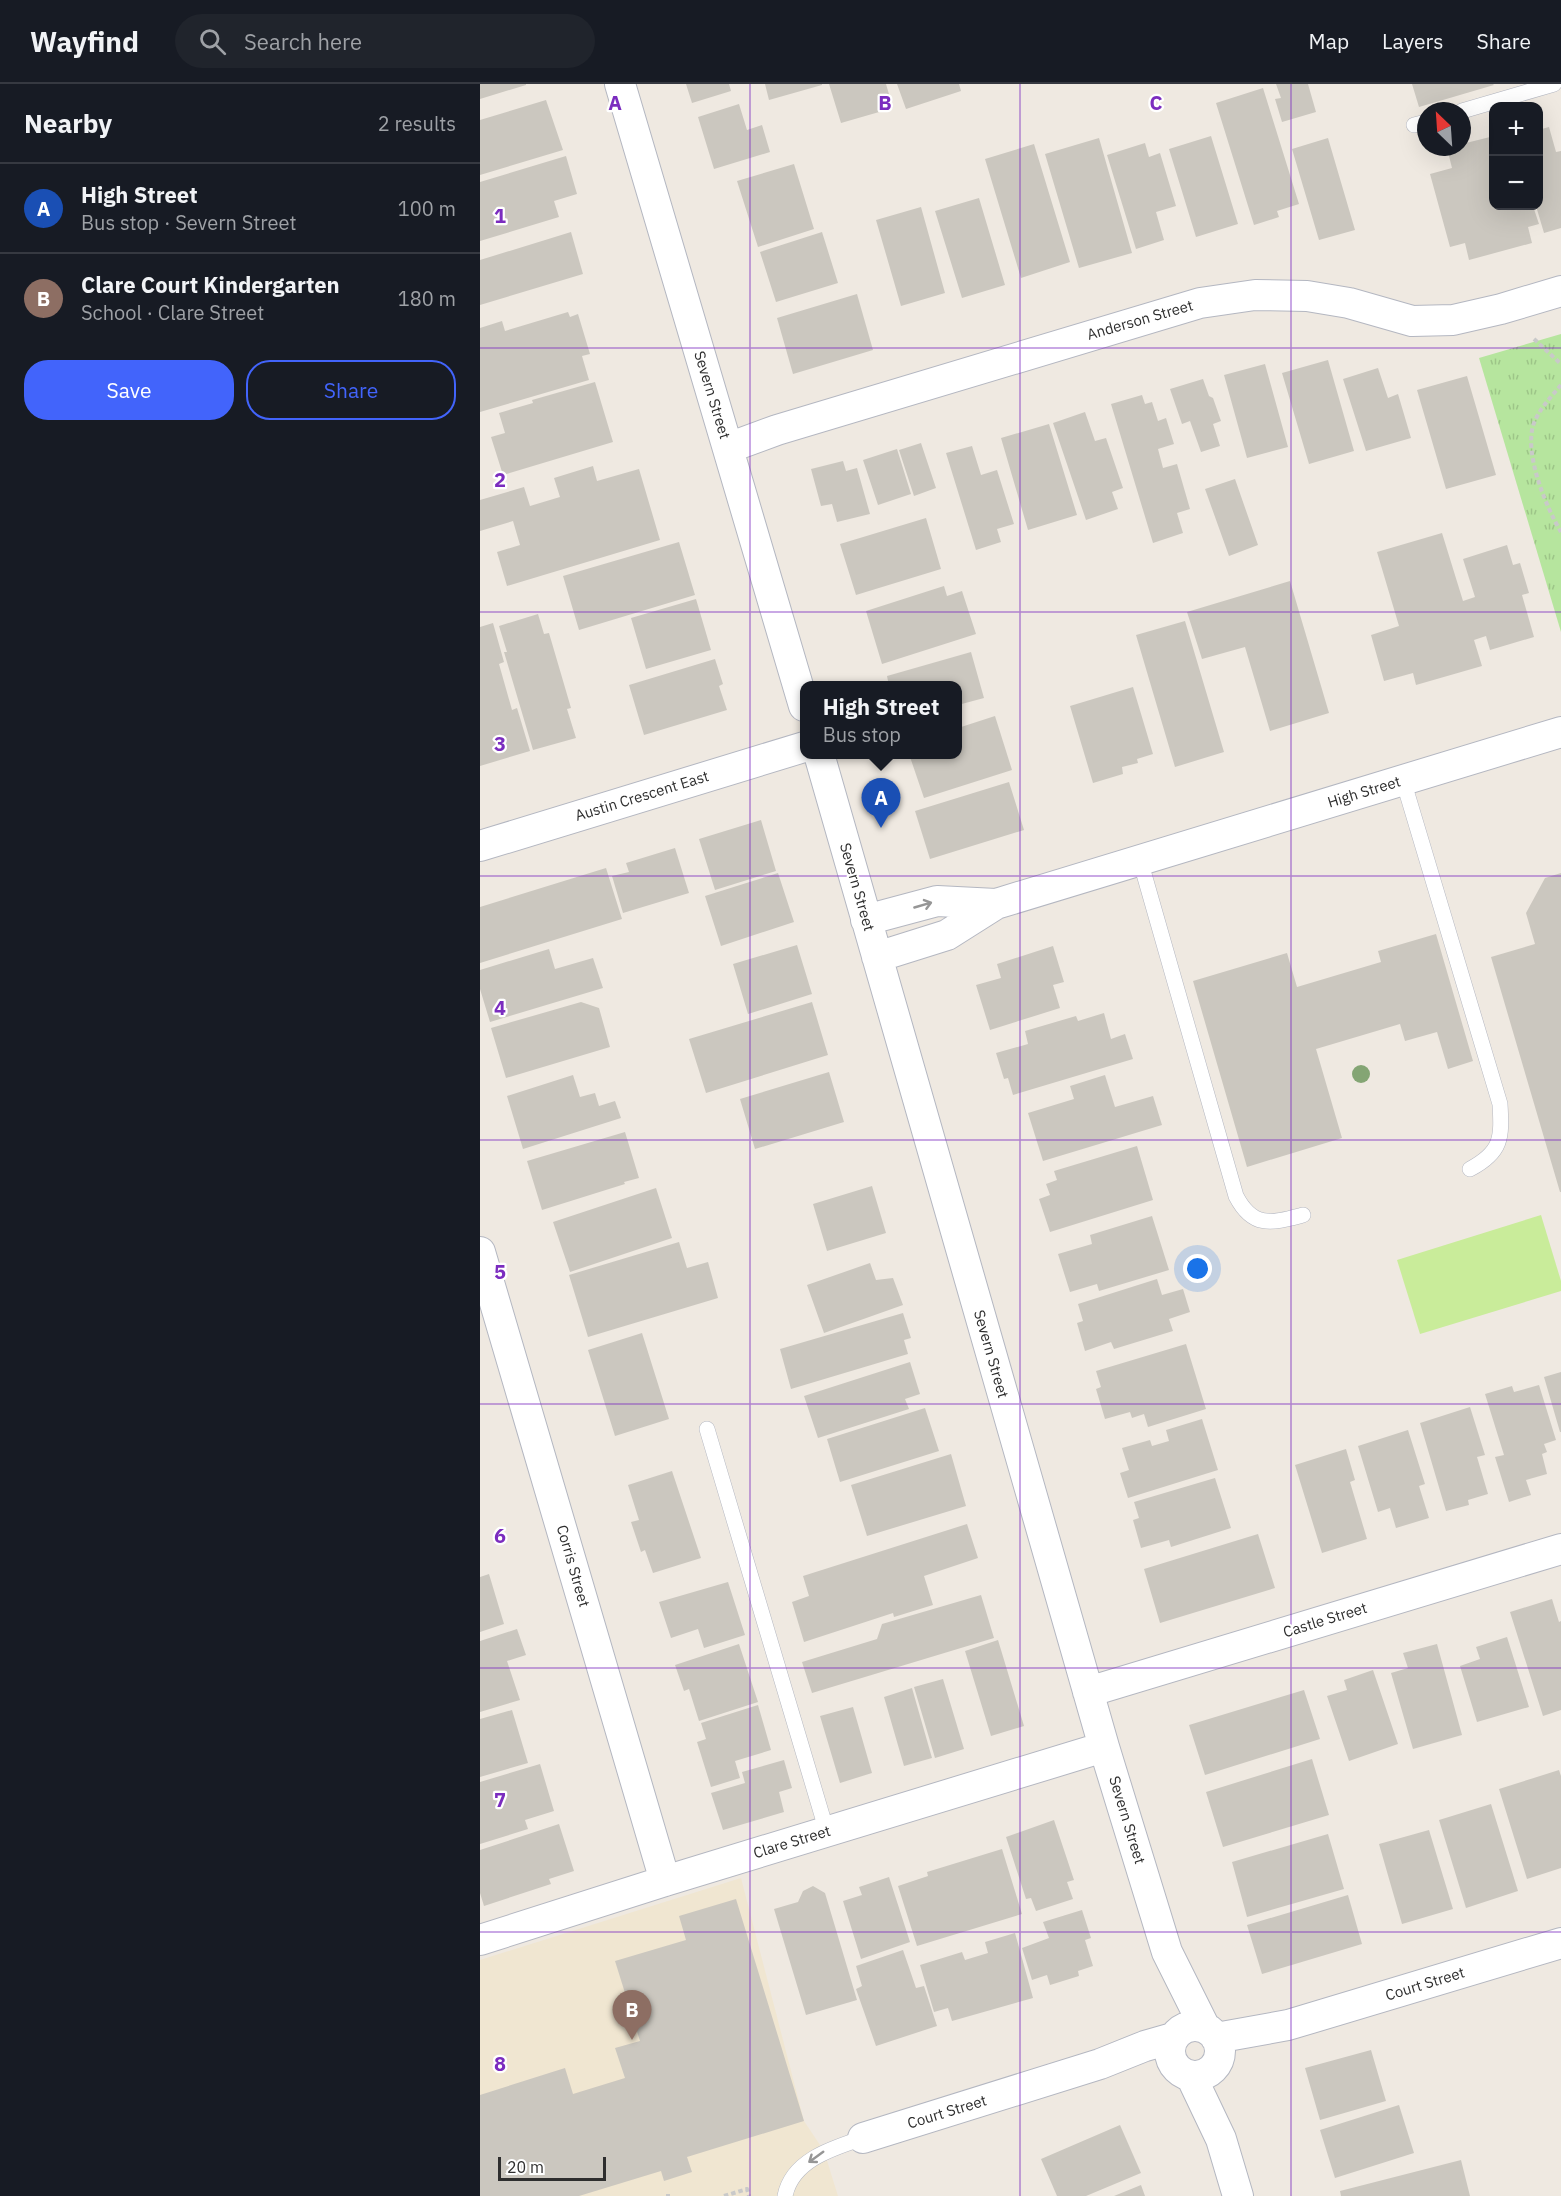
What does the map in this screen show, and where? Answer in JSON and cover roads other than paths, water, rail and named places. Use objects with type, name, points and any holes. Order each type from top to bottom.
[{"type":"street","name":"Severn Street","points":[[620,84],[800,692]]},
{"type":"street","name":"Anderson Street","points":[[728,448],[777,430],[1200,303],[1255,296],[1307,296],[1349,303],[1412,321],[1453,320],[1501,309],[1561,291]]},
{"type":"street","name":"High Street","points":[[877,957],[947,934],[996,904],[1561,732]]},
{"type":"street","name":"Austin Crescent East","points":[[480,846],[800,748]]},
{"type":"street","name":"Severn Street","points":[[820,759],[1088,1692],[1238,2196]]},
{"type":"street","name":"High Street","points":[[866,920],[937,900],[996,904]]},
{"type":"street","name":"Corris Street","points":[[480,1252],[665,1881]]},
{"type":"street","name":"Castle Street","points":[[1088,1692],[1561,1549]]},
{"type":"street","name":"Clare Street","points":[[480,1940],[1104,1747]]},
{"type":"street","name":"Court Street","points":[[863,2138],[1100,2064],[1139,2063],[1196,2050],[1288,2025],[1561,1943]]},
{"type":"lane","points":[[1471,108],[1554,84]]},
{"type":"lane","points":[[1403,780],[1500,1104],[1502,1131],[1497,1146],[1486,1160],[1470,1169]]},
{"type":"lane","points":[[1140,860],[1236,1197],[1244,1212],[1255,1219],[1276,1222],[1303,1215]]},
{"type":"lane","points":[[707,1429],[827,1832]]},
{"type":"lane","points":[[785,2196],[791,2181],[815,2157],[824,2151],[863,2138]]},
{"type":"place","name":"High Street","points":[[881,828]]},
{"type":"place","name":"Clare Court Kindergarten","points":[[632,2040]]}]
